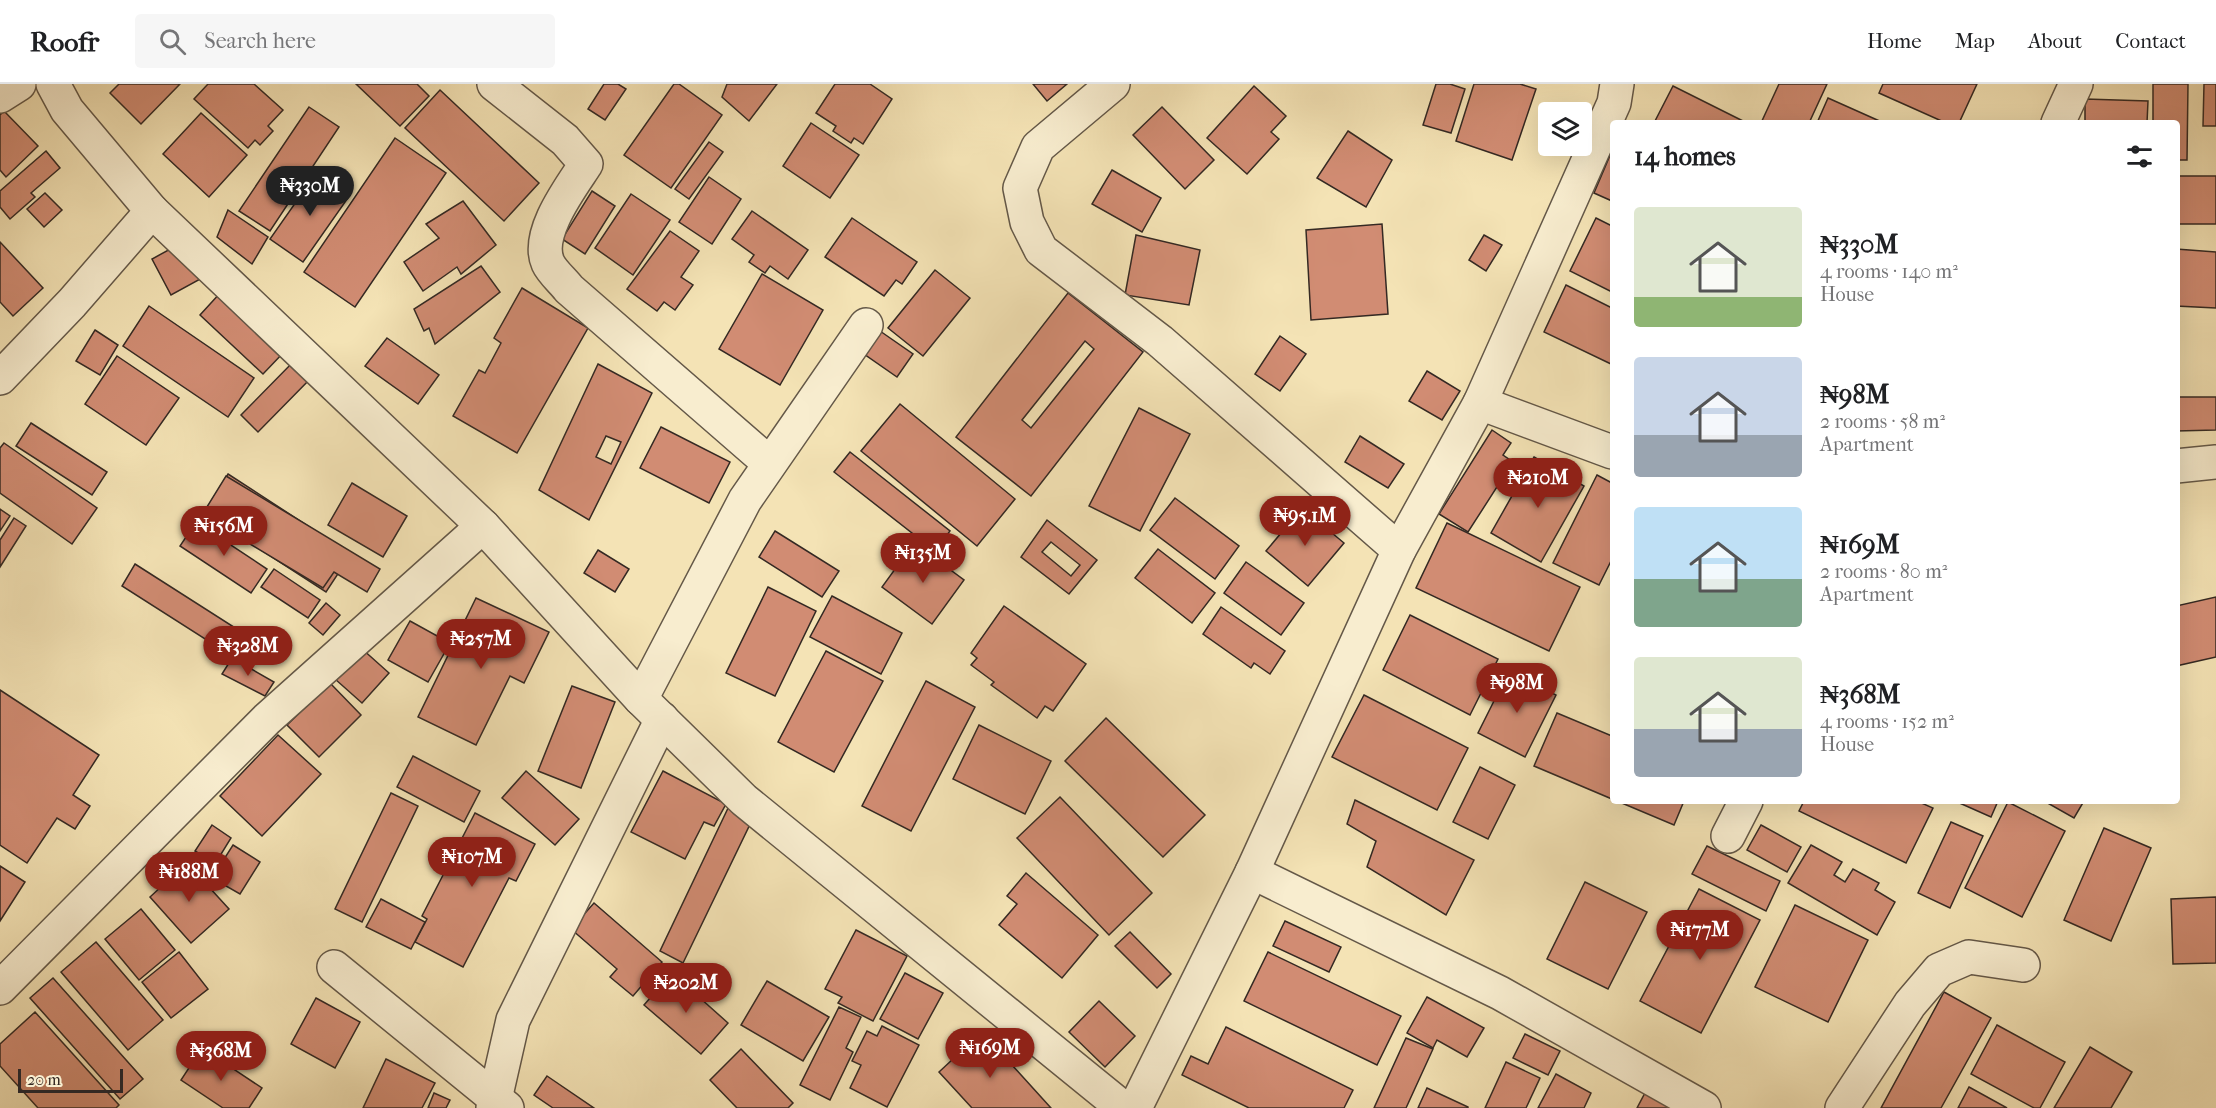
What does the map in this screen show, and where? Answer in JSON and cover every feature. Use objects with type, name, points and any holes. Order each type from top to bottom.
[{"type":"street","points":[[0,96],[19,84]]},
{"type":"street","points":[[53,84],[67,110],[152,211],[483,526],[652,709],[744,800],[1123,1108]]},
{"type":"street","points":[[494,84],[565,140],[586,164],[560,204],[546,237],[548,262],[569,289],[769,463]]},
{"type":"street","points":[[1113,84],[1038,147],[1020,188],[1028,222],[1041,250],[1160,341],[1398,550]]},
{"type":"street","points":[[1135,1108],[1252,872],[1398,550],[1480,403],[1614,103],[1617,84]]},
{"type":"street","points":[[2059,120],[2076,84]]},
{"type":"street","points":[[0,378],[72,303],[152,211]]},
{"type":"street","points":[[499,1105],[513,1020],[745,500],[866,325]]},
{"type":"street","points":[[1480,403],[1610,451]]},
{"type":"street","points":[[2180,466],[2216,462]]},
{"type":"street","points":[[0,988],[267,719],[483,526]]},
{"type":"street","points":[[1728,836],[1744,804]]},
{"type":"street","points":[[1252,872],[1500,993],[1704,1108]]},
{"type":"street","points":[[1842,1108],[1910,1004],[1939,970],[1969,957],[2023,964]]},
{"type":"street","points":[[334,967],[499,1105]]},
{"type":"building","points":[[119,84],[180,84],[141,124],[110,93]]},
{"type":"building","points":[[208,84],[254,84],[283,110],[268,126],[273,131],[260,145],[255,140],[248,148],[194,99]]},
{"type":"building","points":[[356,84],[417,84],[429,96],[400,126]]},
{"type":"building","points":[[604,84],[618,84],[626,89],[605,120],[588,109]]},
{"type":"building","points":[[674,84],[679,84],[722,115],[671,188],[624,155]]},
{"type":"building","points":[[727,84],[777,84],[749,121],[722,97]]},
{"type":"building","points":[[835,84],[870,84],[892,99],[863,144],[854,138],[851,143],[833,131],[836,126],[816,113]]},
{"type":"building","points":[[1033,84],[1067,84],[1047,101]]},
{"type":"building","points":[[1436,84],[1450,84],[1465,89],[1451,133],[1423,125]]},
{"type":"building","points":[[1474,84],[1520,84],[1536,89],[1512,160],[1456,141]]},
{"type":"building","points":[[1779,84],[1827,84],[1810,120],[1762,120]]},
{"type":"building","points":[[1883,84],[1977,84],[1960,120],[1939,120],[1879,93]]},
{"type":"building","points":[[2153,84],[2188,84],[2187,160],[2180,160],[2180,120],[2153,120]]},
{"type":"building","points":[[2204,84],[2216,84],[2216,126],[2203,126]]},
{"type":"building","points":[[1254,86],[1286,116],[1271,132],[1279,139],[1247,174],[1207,138]]},
{"type":"building","points":[[1673,86],[1741,120],[1656,120]]},
{"type":"building","points":[[440,90],[539,183],[504,221],[405,128]]},
{"type":"building","points":[[1828,98],[1877,120],[1818,120]]},
{"type":"building","points":[[2085,99],[2148,101],[2147,120],[2085,120]]},
{"type":"building","points":[[309,107],[339,127],[270,231],[239,211]]},
{"type":"building","points":[[1162,107],[1214,160],[1185,189],[1133,135]]},
{"type":"building","points":[[4,111],[38,146],[6,177],[0,170],[0,115]]},
{"type":"building","points":[[201,113],[247,155],[209,197],[163,154]]},
{"type":"building","points":[[811,123],[859,155],[830,198],[783,166]]},
{"type":"building","points":[[1348,131],[1392,160],[1366,207],[1317,178]]},
{"type":"building","points":[[395,138],[446,173],[355,307],[304,272]]},
{"type":"building","points":[[709,142],[723,152],[689,199],[675,189]]},
{"type":"building","points":[[46,151],[60,168],[31,193],[35,197],[10,219],[0,207],[0,191]]},
{"type":"building","points":[[1610,155],[1610,200],[1594,193]]},
{"type":"building","points":[[1112,170],[1161,198],[1142,232],[1092,204]]},
{"type":"building","points":[[317,172],[350,195],[303,262],[270,239]]},
{"type":"building","points":[[2180,176],[2216,176],[2216,224],[2180,224]]},
{"type":"building","points":[[709,177],[741,199],[712,244],[679,222]]},
{"type":"building","points":[[592,191],[615,206],[585,254],[562,239]]},
{"type":"building","points":[[45,193],[62,210],[44,227],[27,209]]},
{"type":"building","points":[[631,194],[670,220],[633,275],[595,248]]},
{"type":"building","points":[[463,201],[496,245],[461,274],[457,267],[423,291],[404,262],[439,238],[426,224]]},
{"type":"building","points":[[228,210],[268,237],[252,264],[217,237]]},
{"type":"building","points":[[752,211],[808,250],[788,279],[770,266],[765,273],[749,262],[754,255],[732,239]]},
{"type":"building","points":[[852,218],[917,262],[902,284],[896,280],[884,296],[825,257]]},
{"type":"building","points":[[1596,218],[1610,225],[1610,291],[1570,271]]},
{"type":"building","points":[[1382,224],[1388,314],[1311,320],[1306,230]]},
{"type":"building","points":[[670,231],[699,251],[681,277],[693,285],[675,310],[664,302],[657,311],[627,289]]},
{"type":"building","points":[[1136,235],[1200,250],[1189,305],[1125,295]]},
{"type":"building","points":[[1484,235],[1502,245],[1486,271],[1469,260]]},
{"type":"building","points":[[185,241],[204,277],[171,295],[152,259]]},
{"type":"building","points":[[0,242],[43,288],[13,316],[0,302]]},
{"type":"building","points":[[2180,249],[2216,252],[2216,308],[2180,306]]},
{"type":"building","points":[[481,266],[500,292],[435,344],[429,328],[424,331],[414,309]]},
{"type":"building","points":[[935,270],[970,298],[923,356],[888,328]]},
{"type":"building","points":[[762,274],[823,310],[780,385],[719,349]]},
{"type":"building","points":[[1566,285],[1610,307],[1610,364],[1544,332]]},
{"type":"building","points":[[522,288],[588,328],[517,453],[453,416],[479,370],[485,373],[501,343],[494,338]]},
{"type":"building","points":[[221,292],[284,352],[263,374],[200,315]]},
{"type":"building","points":[[1068,293],[1143,352],[1031,496],[956,437]],"holes":[[[1085,341],[1094,349],[1031,428],[1022,420]]]},
{"type":"building","points":[[149,306],[254,378],[228,417],[123,346]]},
{"type":"building","points":[[95,330],[118,345],[100,375],[76,361]]},
{"type":"building","points":[[880,331],[913,354],[897,377],[864,354]]},
{"type":"building","points":[[1280,336],[1306,354],[1280,391],[1255,374]]},
{"type":"building","points":[[387,338],[439,375],[418,404],[365,366]]},
{"type":"building","points":[[117,356],[179,398],[146,445],[85,404]]},
{"type":"building","points":[[295,360],[312,377],[258,432],[241,415]]},
{"type":"building","points":[[598,364],[652,393],[589,520],[539,490]],"holes":[[[606,436],[621,442],[611,464],[596,457]]]},
{"type":"building","points":[[1427,371],[1460,391],[1442,420],[1409,401]]},
{"type":"building","points":[[2180,397],[2216,397],[2216,430],[2180,431]]},
{"type":"building","points":[[900,404],[1015,499],[977,546],[861,451]]},
{"type":"building","points":[[1139,408],[1190,434],[1140,531],[1089,506]]},
{"type":"building","points":[[31,423],[107,472],[92,495],[16,446]]},
{"type":"building","points":[[661,427],[730,462],[709,503],[640,468]]},
{"type":"building","points":[[1492,430],[1511,443],[1503,455],[1513,462],[1468,532],[1439,514]]},
{"type":"building","points":[[1360,436],[1404,464],[1388,488],[1345,462]]},
{"type":"building","points":[[4,443],[97,508],[72,544],[0,493],[0,448]]},
{"type":"building","points":[[850,452],[950,531],[935,551],[834,472]]},
{"type":"building","points":[[1534,457],[1584,486],[1541,562],[1491,533]]},
{"type":"building","points":[[228,474],[351,554],[326,592],[204,513]]},
{"type":"building","points":[[1597,475],[1610,482],[1610,563],[1599,585],[1553,563]]},
{"type":"building","points":[[226,476],[380,569],[367,592],[334,572],[323,588],[202,515]]},
{"type":"building","points":[[352,483],[407,516],[383,557],[328,525]]},
{"type":"building","points":[[1175,498],[1239,546],[1215,579],[1150,530]]},
{"type":"building","points":[[1302,508],[1344,543],[1308,586],[1266,551]]},
{"type":"building","points":[[0,509],[10,516],[0,531]]},
{"type":"building","points":[[14,518],[26,526],[0,567],[0,540]]},
{"type":"building","points":[[1047,520],[1097,560],[1069,594],[1021,557]],"holes":[[[1051,542],[1080,565],[1071,576],[1042,552]]]},
{"type":"building","points":[[196,522],[267,569],[251,593],[180,546]]},
{"type":"building","points":[[1447,523],[1580,587],[1549,651],[1416,588]]},
{"type":"building","points":[[775,531],[839,571],[822,597],[759,557]]},
{"type":"building","points":[[914,543],[964,580],[932,624],[882,587]]},
{"type":"building","points":[[1158,549],[1215,593],[1192,623],[1135,578]]},
{"type":"building","points":[[598,550],[629,569],[615,592],[584,573]]},
{"type":"building","points":[[1246,562],[1304,603],[1281,635],[1224,593]]},
{"type":"building","points":[[135,564],[251,638],[238,660],[122,586]]},
{"type":"building","points":[[274,569],[320,600],[308,618],[261,587]]},
{"type":"building","points":[[768,587],[816,611],[775,696],[726,673]]},
{"type":"building","points":[[832,596],[902,633],[881,674],[810,637]]},
{"type":"building","points":[[2216,597],[2216,657],[2180,665],[2180,605]]},
{"type":"building","points":[[476,598],[549,632],[524,683],[510,676],[476,745],[418,717]]},
{"type":"building","points":[[326,603],[340,615],[323,635],[309,623]]},
{"type":"building","points":[[1004,606],[1086,664],[1053,711],[1045,706],[1037,718],[991,685],[994,682],[971,665],[977,658],[971,653]]},
{"type":"building","points":[[1221,607],[1285,651],[1270,674],[1254,663],[1251,668],[1203,634]]},
{"type":"building","points":[[1410,615],[1498,659],[1470,715],[1383,670]]},
{"type":"building","points":[[410,621],[450,643],[428,682],[388,660]]},
{"type":"building","points":[[361,648],[389,673],[362,703],[335,679]]},
{"type":"building","points":[[826,651],[883,681],[834,772],[778,742]]},
{"type":"building","points":[[232,658],[274,682],[265,696],[222,674]]},
{"type":"building","points":[[1509,671],[1556,695],[1525,757],[1478,733]]},
{"type":"building","points":[[926,681],[975,707],[911,831],[862,806]]},
{"type":"building","points":[[330,683],[361,715],[319,757],[287,725]]},
{"type":"building","points":[[572,686],[615,702],[581,788],[538,771]]},
{"type":"building","points":[[0,690],[99,755],[73,795],[90,806],[75,829],[57,818],[27,863],[0,845]]},
{"type":"building","points":[[1364,695],[1468,748],[1437,810],[1332,757]]},
{"type":"building","points":[[1557,713],[1610,735],[1610,798],[1534,766]]},
{"type":"building","points":[[1106,718],[1205,815],[1163,857],[1065,761]]},
{"type":"building","points":[[979,725],[1051,761],[1025,814],[953,779]]},
{"type":"building","points":[[278,735],[321,774],[262,836],[220,796]]},
{"type":"building","points":[[413,756],[480,791],[464,822],[397,787]]},
{"type":"building","points":[[1480,767],[1515,785],[1488,839],[1453,822]]},
{"type":"building","points":[[526,771],[579,819],[555,845],[502,798]]},
{"type":"building","points":[[663,771],[726,804],[714,826],[704,822],[685,859],[631,832]]},
{"type":"building","points":[[391,793],[418,806],[362,922],[335,909]]},
{"type":"building","points":[[1060,797],[1152,893],[1109,935],[1017,838]]},
{"type":"building","points":[[1355,800],[1474,860],[1446,915],[1367,867],[1376,841],[1347,824]]},
{"type":"building","points":[[730,804],[754,816],[683,963],[660,951]]},
{"type":"building","points":[[1624,804],[1683,804],[1674,825]]},
{"type":"building","points":[[1802,804],[1924,804],[1933,808],[1906,863],[1799,811]]},
{"type":"building","points":[[1962,804],[1997,804],[1991,817]]},
{"type":"building","points":[[2007,804],[2012,804],[2065,831],[2022,917],[1965,888]]},
{"type":"building","points":[[2049,804],[2082,804],[2074,818]]},
{"type":"building","points":[[475,813],[535,844],[516,881],[509,878],[463,967],[415,942],[427,919],[422,916]]},
{"type":"building","points":[[1951,822],[1983,836],[1950,908],[1918,893]]},
{"type":"building","points":[[212,825],[231,838],[215,864],[195,851]]},
{"type":"building","points":[[1761,825],[1801,847],[1787,872],[1747,850]]},
{"type":"building","points":[[2104,828],[2151,848],[2111,941],[2064,920]]},
{"type":"building","points":[[233,845],[260,862],[240,894],[212,878]]},
{"type":"building","points":[[1811,845],[1842,862],[1834,875],[1845,882],[1853,869],[1879,883],[1875,890],[1895,902],[1877,935],[1788,883]]},
{"type":"building","points":[[1707,846],[1780,881],[1766,911],[1692,874]]},
{"type":"building","points":[[187,863],[229,909],[191,943],[150,897]]},
{"type":"building","points":[[0,866],[25,882],[0,921]]},
{"type":"building","points":[[1026,873],[1098,935],[1062,978],[999,925],[1017,904],[1007,896]]},
{"type":"building","points":[[1585,882],[1647,912],[1608,989],[1547,959]]},
{"type":"building","points":[[1699,889],[1760,920],[1701,1033],[1640,1001]]},
{"type":"building","points":[[2216,897],[2216,963],[2173,964],[2171,899]]},
{"type":"building","points":[[381,899],[425,922],[411,949],[366,927]]},
{"type":"building","points":[[594,903],[662,962],[633,996],[610,977],[617,969],[571,929]]},
{"type":"building","points":[[1795,905],[1868,940],[1828,1022],[1755,987]]},
{"type":"building","points":[[141,909],[175,950],[139,980],[105,939]]},
{"type":"building","points":[[1285,921],[1341,947],[1329,972],[1273,946]]},
{"type":"building","points":[[856,930],[907,956],[873,1021],[838,1003],[842,997],[825,989]]},
{"type":"building","points":[[1130,932],[1171,974],[1157,988],[1115,946]]},
{"type":"building","points":[[96,942],[163,1020],[128,1050],[61,972]]},
{"type":"building","points":[[179,952],[208,989],[171,1018],[142,982]]},
{"type":"building","points":[[1268,952],[1401,1016],[1377,1065],[1244,1001]]},
{"type":"building","points":[[672,973],[728,1023],[701,1054],[644,1005]]},
{"type":"building","points":[[905,973],[943,993],[918,1039],[880,1019]]},
{"type":"building","points":[[53,978],[143,1079],[120,1099],[30,998]]},
{"type":"building","points":[[767,981],[829,1017],[803,1061],[741,1025]]},
{"type":"building","points":[[1944,992],[1991,1018],[1941,1108],[1881,1108]]},
{"type":"building","points":[[1427,997],[1484,1028],[1467,1057],[1437,1040],[1433,1048],[1407,1033]]},
{"type":"building","points":[[316,998],[360,1022],[335,1068],[291,1044]]},
{"type":"building","points":[[1099,1001],[1135,1036],[1105,1067],[1069,1032]]},
{"type":"building","points":[[839,1007],[861,1017],[846,1048],[853,1052],[830,1100],[800,1085]]},
{"type":"building","points":[[35,1012],[119,1105],[116,1108],[38,1108],[0,1066],[0,1044]]},
{"type":"building","points":[[1997,1025],[2065,1062],[2040,1108],[2034,1108],[1971,1074]]},
{"type":"building","points":[[882,1026],[919,1045],[887,1107],[850,1088],[861,1065],[852,1061],[867,1031],[877,1036]]},
{"type":"building","points":[[1226,1027],[1353,1090],[1344,1108],[1249,1108],[1182,1075],[1191,1056],[1208,1064]]},
{"type":"building","points":[[982,1032],[1051,1108],[972,1108],[939,1072]]},
{"type":"building","points":[[1525,1034],[1560,1051],[1548,1075],[1513,1058]]},
{"type":"building","points":[[1406,1038],[1433,1049],[1406,1108],[1374,1108]]},
{"type":"building","points":[[2090,1047],[2132,1072],[2111,1108],[2054,1108]]},
{"type":"building","points":[[202,1048],[262,1088],[249,1108],[223,1108],[181,1080]]},
{"type":"building","points":[[741,1049],[793,1103],[788,1108],[737,1108],[710,1080]]},
{"type":"building","points":[[386,1059],[435,1083],[422,1108],[363,1108]]},
{"type":"building","points":[[1506,1062],[1540,1078],[1526,1108],[1485,1108]]},
{"type":"building","points":[[1556,1074],[1591,1093],[1584,1108],[1538,1108]]},
{"type":"building","points":[[547,1076],[594,1108],[553,1108],[534,1095]]},
{"type":"building","points":[[1969,1087],[2007,1108],[1958,1108]]},
{"type":"building","points":[[1427,1088],[1468,1107],[1468,1108],[1418,1108]]},
{"type":"building","points":[[1646,1091],[1678,1108],[1637,1108]]},
{"type":"building","points":[[434,1093],[450,1100],[446,1108],[428,1108]]}]
